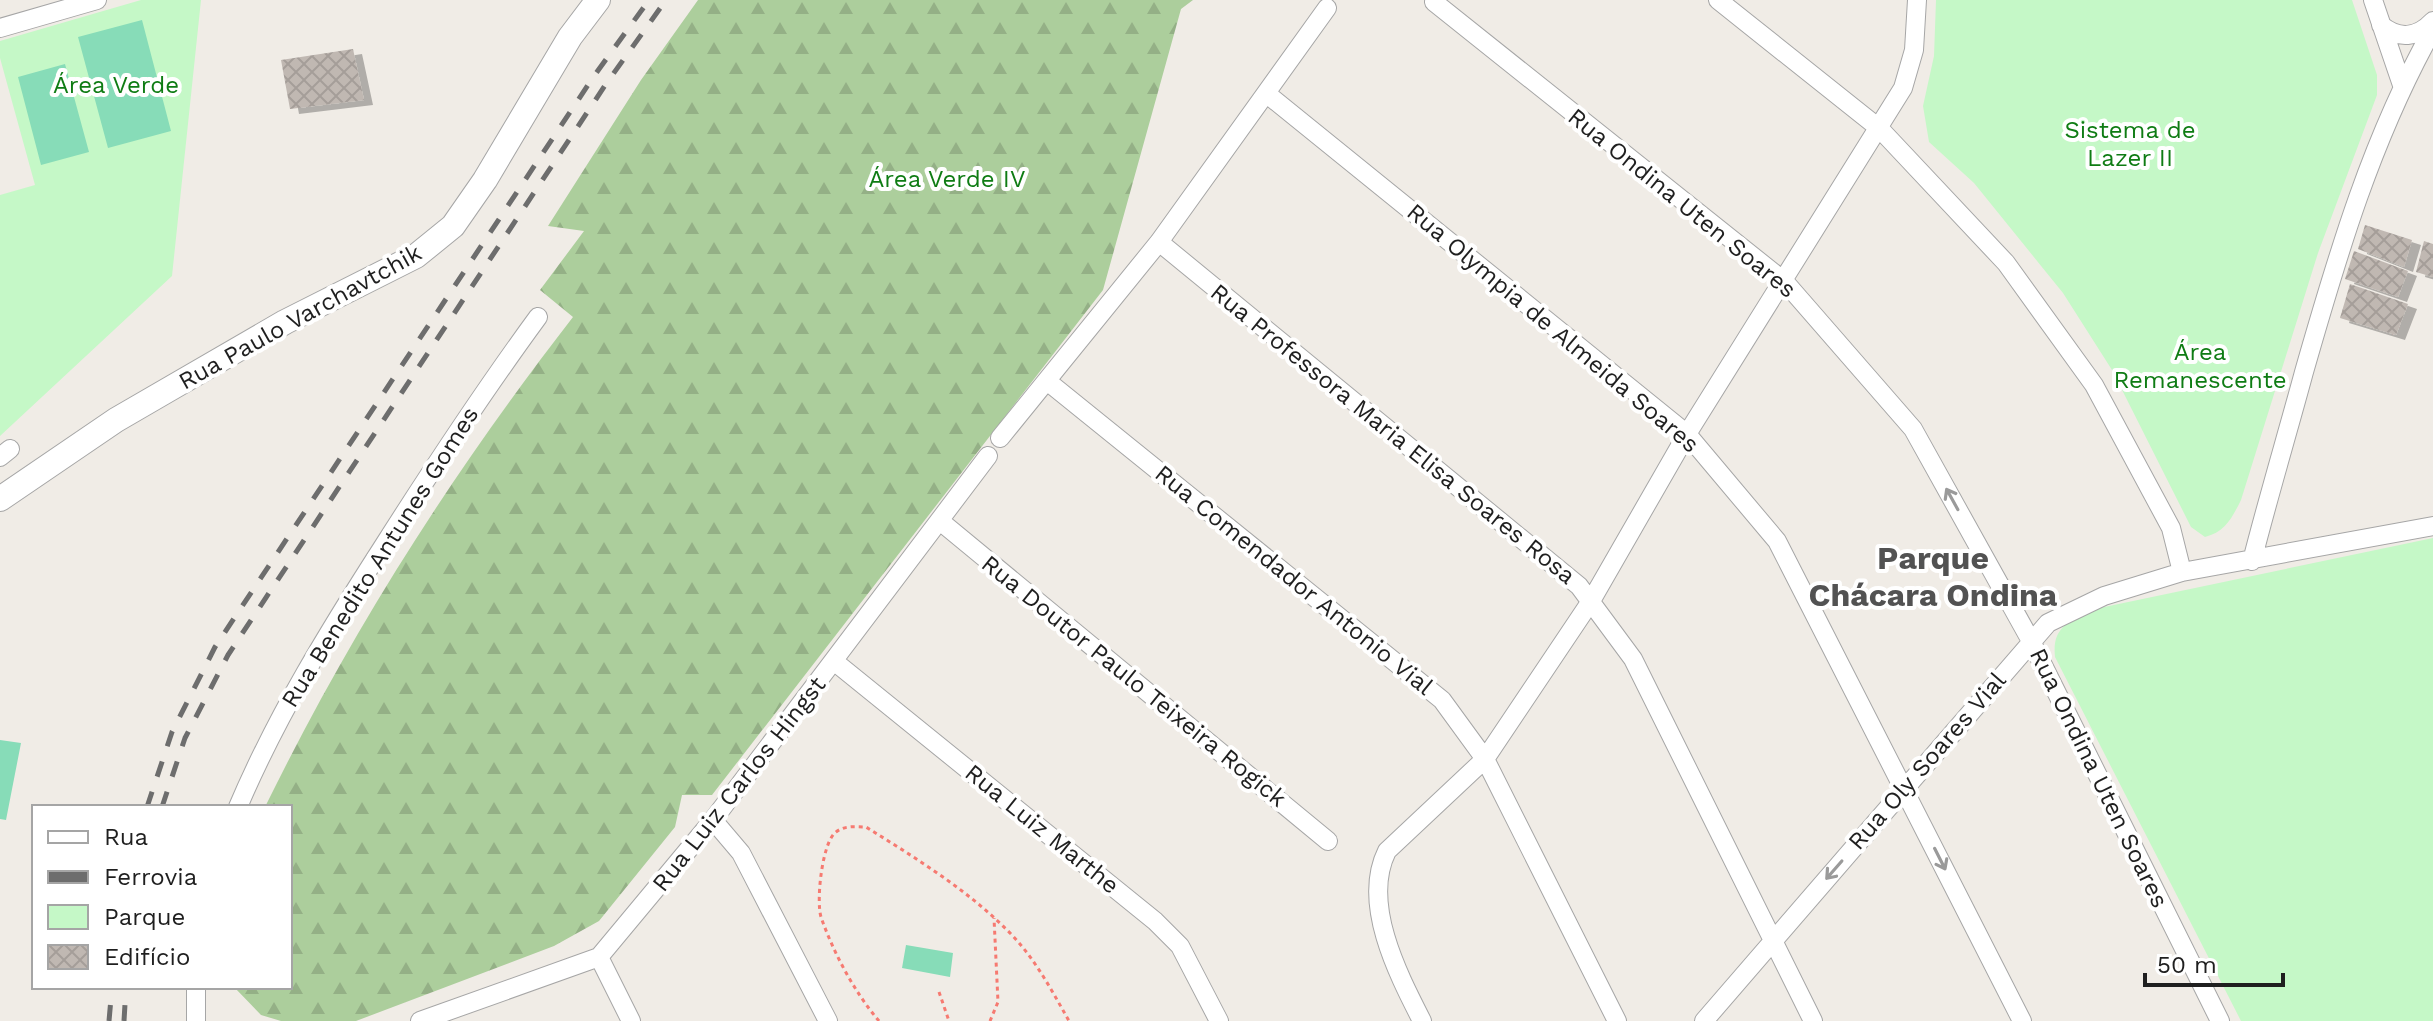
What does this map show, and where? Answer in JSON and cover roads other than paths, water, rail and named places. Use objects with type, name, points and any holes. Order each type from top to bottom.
[{"type":"street","points":[[0,28],[97,0]]},
{"type":"street","name":"Rua Paulo Varchavtchik","points":[[0,499],[116,420],[285,322],[416,256],[453,226],[485,180],[562,49],[598,0]]},
{"type":"street","points":[[1422,1021],[1390,957],[1378,893],[1378,873],[1387,851],[1485,759],[1591,601],[1687,434],[1785,282],[1903,88],[1914,50],[1917,0]]},
{"type":"street","points":[[2373,0],[2386,28],[2402,85]]},
{"type":"street","name":"Rua Ondina Uten Soares","points":[[1433,1],[1785,282],[1913,429],[2031,641],[2220,1021]]},
{"type":"street","points":[[1721,1],[1880,129],[2006,263],[2094,385],[2171,528],[2182,572]]},
{"type":"street","points":[[1000,438],[1159,242],[1332,3]]},
{"type":"street","points":[[2386,28],[2414,36],[2433,21]]},
{"type":"street","points":[[2252,561],[2340,247],[2374,150],[2402,85],[2433,29]]},
{"type":"street","name":"Rua Olympia de Almeida Soares","points":[[1267,94],[1687,434],[1777,541],[2022,1021]]},
{"type":"street","name":"Rua Professora Maria Elisa Soares Rosa","points":[[1159,242],[1567,576],[1591,601],[1633,659],[1813,1021]]},
{"type":"street","name":"Rua Benedito Antunes Gomes","points":[[239,805],[305,671],[469,412],[538,317]]},
{"type":"street","name":"Rua Comendador Antonio Vial","points":[[1047,381],[1442,700],[1485,759],[1617,1021]]},
{"type":"street","name":"Rua Luiz Carlos Hingst","points":[[599,957],[713,820],[988,456]]},
{"type":"street","name":"Rua Doutor Paulo Teixeira Rogick","points":[[940,521],[1328,841]]},
{"type":"street","name":"Rua Oly Soares Vial","points":[[1704,1021],[2048,623],[2075,607],[2182,572],[2433,526]]},
{"type":"street","name":"Rua Luiz Marthe","points":[[835,662],[1155,921],[1180,946],[1219,1021]]},
{"type":"street","points":[[713,820],[741,853],[828,1021]]},
{"type":"street","points":[[431,1019],[599,957],[631,1021]]},
{"type":"street","points":[[196,989],[196,1021]]},
{"type":"railway","points":[[148,805],[172,732],[215,647],[594,76],[649,0]]},
{"type":"railway","points":[[163,805],[185,738],[228,655],[606,84],[666,0]]},
{"type":"railway","points":[[109,1021],[112,989]]},
{"type":"railway","points":[[124,1021],[126,989]]},
{"type":"district","name":"Parque Chácara Ondina","points":[[1933,576]]},
{"type":"park label","name":"Área Verde","points":[[116,85]]},
{"type":"park label","name":"Sistema de Lazer II","points":[[2130,144]]},
{"type":"park label","name":"Área Verde IV","points":[[947,179]]},
{"type":"park label","name":"Área Remanescente","points":[[2200,366]]}]
